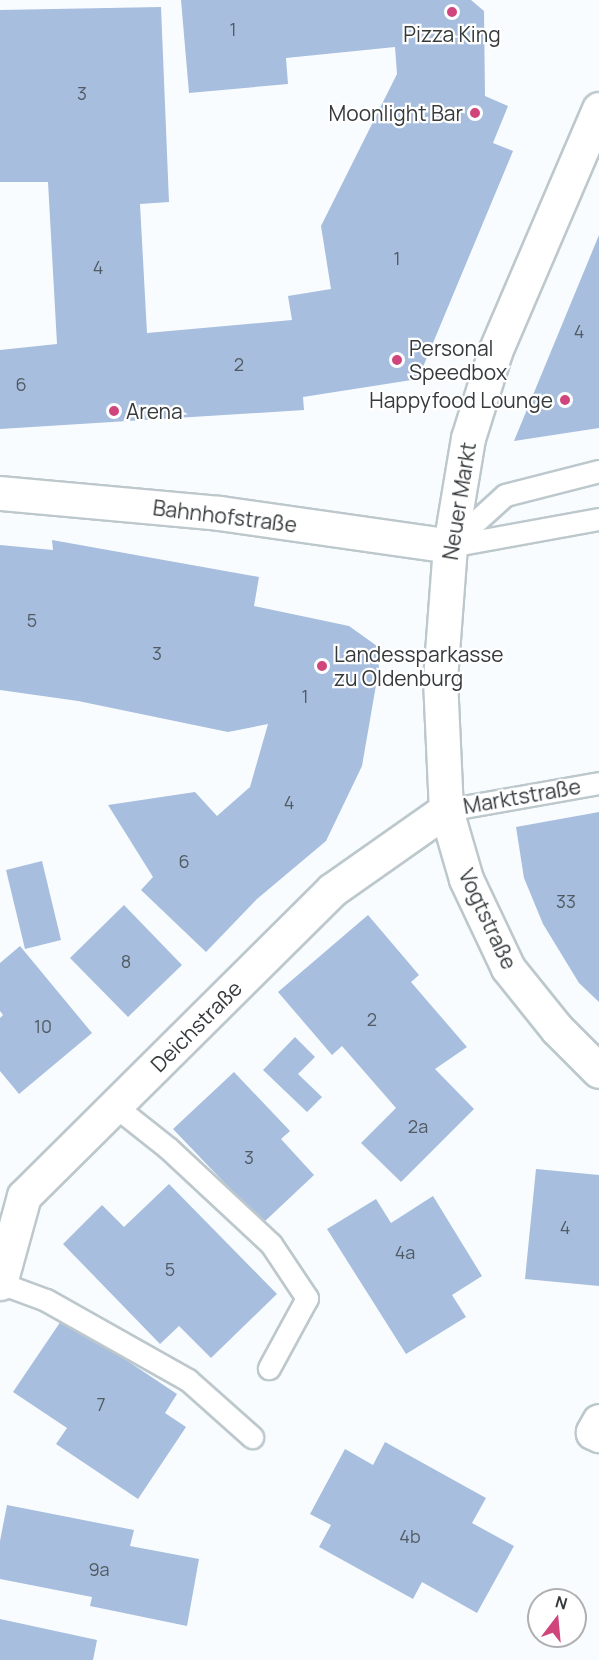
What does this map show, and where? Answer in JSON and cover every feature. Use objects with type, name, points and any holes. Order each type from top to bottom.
[{"type":"street","name":"Neuer Markt","points":[[446,810],[440,680],[450,546],[468,438],[495,352],[599,109]]},
{"type":"street","name":"Bahnhofstraße","points":[[0,493],[219,513],[450,546]]},
{"type":"street","name":"Vogtstraße","points":[[446,810],[466,879],[508,968],[557,1029],[599,1071]]},
{"type":"street","name":"Deichstraße","points":[[0,1283],[12,1199],[115,1106],[332,890],[446,810]]},
{"type":"street","points":[[599,1421],[594,1432],[599,1435]]},
{"type":"lane","points":[[450,546],[505,495],[599,471]]},
{"type":"lane","points":[[450,546],[599,519]]},
{"type":"lane","name":"Marktstraße","points":[[446,810],[599,783]]},
{"type":"lane","points":[[115,1106],[168,1148],[271,1244],[307,1298],[269,1368]]},
{"type":"lane","points":[[0,1283],[46,1300],[188,1380],[252,1437]]},
{"type":"building","points":[[181,0],[471,0],[484,11],[485,96],[508,106],[493,143],[513,151],[418,379],[303,397],[304,410],[0,429],[0,350],[57,344],[48,182],[0,182],[0,10],[161,7],[169,202],[140,204],[147,333],[292,320],[288,296],[331,289],[321,226],[397,74],[395,47],[286,58],[288,84],[189,93]]},
{"type":"building","points":[[599,235],[599,428],[514,441]]},
{"type":"building","points":[[52,540],[259,577],[254,606],[349,626],[377,646],[379,668],[362,766],[326,841],[257,899],[206,952],[141,890],[153,877],[108,805],[195,792],[217,816],[250,787],[268,724],[228,732],[78,701],[0,690],[0,545],[53,550]]},
{"type":"building","points":[[599,812],[599,1002],[579,983],[543,924],[524,878],[516,827]]},
{"type":"building","points":[[42,861],[61,940],[25,949],[6,870]]},
{"type":"building","points":[[124,905],[182,965],[128,1017],[70,958]]},
{"type":"building","points":[[368,915],[419,975],[411,982],[467,1047],[435,1069],[474,1109],[401,1182],[361,1143],[396,1108],[342,1046],[332,1055],[278,992]]},
{"type":"building","points":[[20,946],[92,1033],[19,1094],[0,1071],[0,1018],[3,1015],[0,1011],[0,963]]},
{"type":"building","points":[[295,1037],[315,1057],[298,1074],[322,1097],[307,1112],[263,1070]]},
{"type":"building","points":[[234,1072],[290,1131],[281,1139],[314,1175],[263,1223],[173,1129]]},
{"type":"building","points":[[536,1169],[599,1175],[599,1286],[525,1279]]},
{"type":"building","points":[[169,1184],[277,1294],[211,1358],[179,1326],[160,1344],[63,1244],[102,1205],[124,1227]]},
{"type":"building","points":[[433,1196],[482,1276],[452,1295],[466,1317],[406,1354],[327,1229],[376,1199],[391,1223]]},
{"type":"building","points":[[63,1318],[177,1394],[165,1413],[186,1427],[138,1499],[56,1444],[67,1428],[13,1392]]},
{"type":"building","points":[[385,1442],[486,1498],[472,1523],[514,1546],[477,1613],[422,1582],[413,1599],[319,1547],[331,1525],[310,1514],[345,1449],[373,1465]]},
{"type":"building","points":[[7,1505],[134,1530],[130,1546],[199,1559],[187,1626],[90,1606],[92,1597],[0,1579],[0,1541]]},
{"type":"building","points":[[0,1619],[97,1640],[93,1660],[0,1660]]},
{"type":"place","name":"Pizza King","points":[[452,12]]},
{"type":"place","name":"Moonlight Bar","points":[[475,113]]},
{"type":"place","name":"Personal Speedbox","points":[[397,360]]},
{"type":"place","name":"Happyfood Lounge","points":[[565,400]]},
{"type":"place","name":"Arena","points":[[114,411]]},
{"type":"place","name":"Landessparkasse zu Oldenburg","points":[[322,666]]}]
